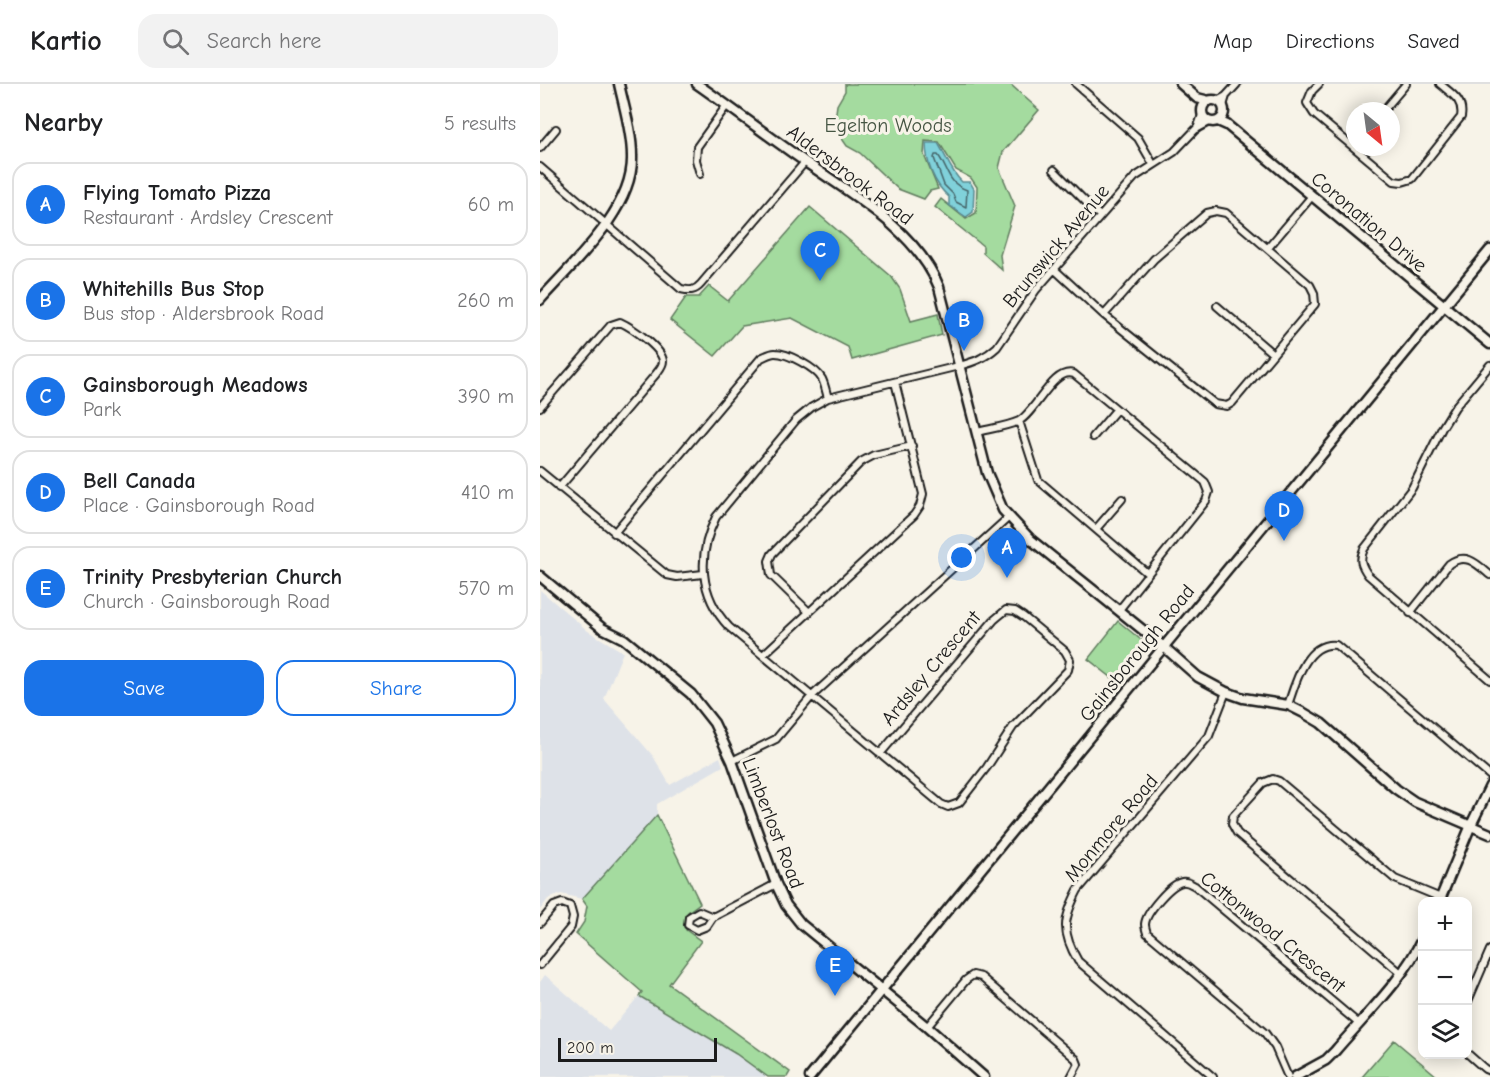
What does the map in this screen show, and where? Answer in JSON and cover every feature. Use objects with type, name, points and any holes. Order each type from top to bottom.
[{"type":"street","points":[[540,300],[607,224],[620,204],[629,179],[632,158],[619,84]]},
{"type":"street","name":"Aldersbrook Road","points":[[697,84],[846,189],[905,236],[920,252],[931,268],[939,287],[991,483],[1009,517],[1030,539],[1198,677],[1226,692],[1244,698],[1288,705],[1321,723],[1396,789],[1415,802],[1490,834]]},
{"type":"street","points":[[1076,84],[1138,138],[1153,164]]},
{"type":"street","name":"Coronation Drive","points":[[1181,84],[1490,344]]},
{"type":"street","points":[[1213,111],[1237,84]]},
{"type":"street","points":[[1319,84],[1312,91],[1308,103],[1314,114],[1346,140]]},
{"type":"street","points":[[1391,102],[1406,84]]},
{"type":"street","points":[[1365,156],[1394,181],[1402,182],[1412,179],[1461,117],[1463,107],[1440,84]]},
{"type":"street","points":[[700,174],[696,160],[697,147],[727,105]]},
{"type":"street","name":"Brunswick Avenue","points":[[812,696],[720,617],[707,590],[703,574],[708,534],[716,517],[796,420],[812,407],[828,398],[980,360],[997,347],[1036,290],[1135,177],[1174,152],[1213,111]]},
{"type":"street","points":[[540,148],[556,129]]},
{"type":"street","points":[[540,167],[681,289],[689,291],[696,289],[805,162]]},
{"type":"street","points":[[1054,170],[1100,216]]},
{"type":"street","points":[[1268,248],[1312,196]]},
{"type":"street","points":[[1054,269],[1104,315],[1215,404],[1227,406],[1232,403],[1315,304],[1314,293],[1310,285],[1227,213],[1216,211],[1207,213],[1154,260],[1104,315]]},
{"type":"street","name":"Gainsborough Road","points":[[810,1077],[1490,250]]},
{"type":"street","points":[[1217,306],[1273,354]]},
{"type":"street","points":[[540,407],[611,325],[620,322],[632,328],[653,346],[663,359],[656,374],[560,488]]},
{"type":"street","points":[[614,533],[761,358],[777,353],[802,363],[817,373],[828,398]]},
{"type":"street","points":[[1490,365],[1455,407],[1412,488],[1360,557],[1361,566],[1368,575],[1490,680]]},
{"type":"street","points":[[977,432],[1019,421],[1058,376],[1070,372],[1205,482],[1209,492],[1206,501],[1119,610]]},
{"type":"street","points":[[763,655],[914,515],[920,506],[923,494],[896,382]]},
{"type":"street","points":[[1093,437],[1116,410]]},
{"type":"street","points":[[1019,421],[1038,480],[1147,573]]},
{"type":"street","points":[[808,612],[771,575],[769,561],[772,554],[861,462],[874,455],[912,446]]},
{"type":"street","points":[[540,471],[667,575],[677,577],[703,574]]},
{"type":"street","points":[[1096,529],[1122,499]]},
{"type":"street","points":[[732,761],[776,739],[812,696],[1009,517]]},
{"type":"street","points":[[1410,613],[1449,564],[1457,558],[1468,559],[1490,575]]},
{"type":"street","name":"Limberlost Road","points":[[540,576],[602,628],[624,639],[692,694],[714,723],[732,761],[776,884],[786,905],[801,924],[984,1077]]},
{"type":"street","name":"Ardsley Crescent","points":[[812,696],[880,754],[940,804],[948,807],[958,804],[987,767],[1013,727],[1068,670],[1070,660],[1065,651],[1031,623],[1015,611],[1006,610],[994,620],[880,754]]},
{"type":"street","points":[[1288,705],[1301,670],[1310,657],[1326,645],[1336,645],[1490,776]]},
{"type":"street","name":"Monmore Road","points":[[1213,1077],[1078,962],[1066,938],[1065,926],[1068,910],[1078,890],[1209,736],[1226,692]]},
{"type":"street","points":[[1401,973],[1237,833],[1232,824],[1233,816],[1263,783],[1273,779],[1395,879],[1434,897]]},
{"type":"street","points":[[1441,897],[1490,786]]},
{"type":"street","name":"Cottonwood Crescent","points":[[1288,1077],[1275,1047],[1265,1033],[1147,933],[1145,924],[1148,915],[1173,885],[1187,882],[1195,886],[1358,1023]]},
{"type":"street","points":[[713,917],[776,884]]},
{"type":"street","points":[[540,923],[554,906],[562,903],[570,906],[573,916],[571,927],[540,965]]},
{"type":"street","points":[[1295,1077],[1326,1060],[1401,973],[1418,948]]},
{"type":"street","points":[[1472,990],[1490,950]]},
{"type":"street","points":[[927,1027],[966,980],[972,975],[981,977],[1076,1059],[1078,1064],[1071,1077]]},
{"type":"street","points":[[1472,1058],[1485,1070],[1490,1071]]},
{"type":"shaded area","points":[[540,590],[588,631],[623,652],[604,699],[653,756],[670,785],[720,757],[723,766],[657,804],[657,815],[582,899],[561,894],[548,899],[540,910]]},
{"type":"shaded area","points":[[545,975],[609,1031],[639,996],[736,1054],[768,1077],[540,1077],[540,982]]},
{"type":"green space","name":"Egelton Woods","points":[[845,84],[1010,84],[1039,110],[1003,152],[999,168],[1015,206],[1000,255],[1002,270],[983,253],[983,246],[935,207],[941,199],[966,219],[976,213],[977,187],[971,178],[956,170],[939,142],[925,141],[924,155],[938,189],[930,191],[924,199],[898,189],[860,153],[847,146],[834,127],[837,105],[845,91]]},
{"type":"green space","points":[[810,207],[891,276],[900,289],[911,321],[938,314],[942,335],[852,360],[848,347],[792,318],[742,326],[715,356],[670,320],[686,297],[699,297],[709,286],[728,301]]},
{"type":"green space","points":[[1118,621],[1146,644],[1116,681],[1088,659]]},
{"type":"green space","points":[[657,815],[700,903],[688,912],[686,930],[701,941],[669,984],[790,1072],[787,1077],[768,1077],[736,1054],[639,996],[642,992],[576,934],[584,922],[587,906],[582,899]]},
{"type":"green space","points":[[1394,1040],[1438,1077],[1362,1077]]},
{"type":"water","points":[[926,143],[938,143],[958,178],[962,182],[970,182],[974,189],[973,212],[966,217],[949,205],[949,197],[935,179],[929,165]]},
{"type":"place","name":"Gainsborough Meadows","points":[[820,281]]},
{"type":"place","name":"Whitehills Bus Stop","points":[[964,351]]},
{"type":"place","name":"Bell Canada","points":[[1284,541]]},
{"type":"place","name":"Flying Tomato Pizza","points":[[1007,578]]},
{"type":"place","name":"Trinity Presbyterian Church","points":[[835,996]]}]
